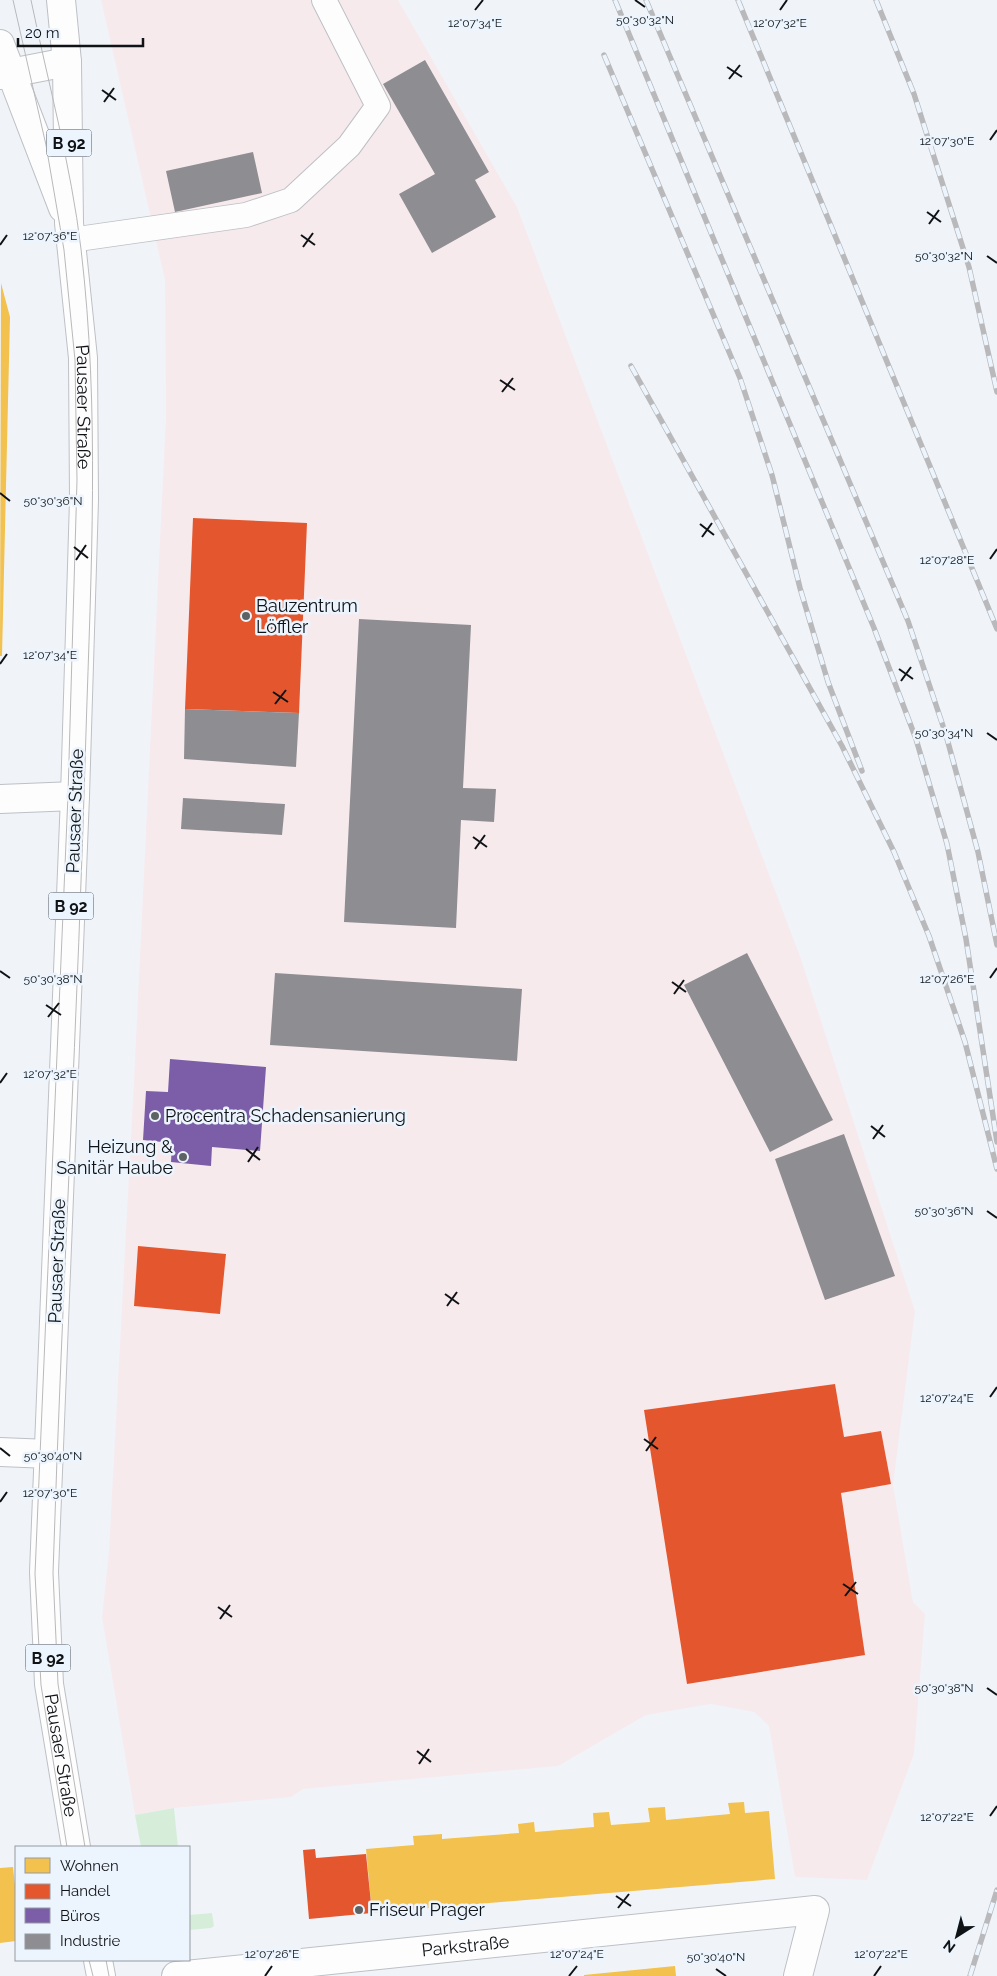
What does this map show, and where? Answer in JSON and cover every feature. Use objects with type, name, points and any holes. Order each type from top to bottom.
[{"type":"main road","name":"Pausaer Straße","points":[[61,0],[67,62],[70,231],[83,358],[84,500],[76,796],[44,1572],[49,1684],[76,1846]]},
{"type":"main road","name":"Pausaer Straße","points":[[0,44],[5,74],[70,231]]},
{"type":"main road","points":[[5,74],[67,62]]},
{"type":"main road","points":[[0,799],[76,796]]},
{"type":"main road","points":[[0,1452],[49,1454]]},
{"type":"main road","name":"Parkstraße","points":[[176,1976],[815,1910],[798,1976]]},
{"type":"main road","points":[[98,1961],[101,1976]]},
{"type":"lane","points":[[70,231],[246,215],[291,200],[349,146],[378,106],[324,0]]},
{"type":"shaded area","points":[[101,0],[398,0],[517,207],[801,959],[915,1311],[893,1485],[913,1602],[925,1614],[914,1754],[867,1880],[795,1877],[769,1726],[754,1712],[711,1704],[646,1715],[558,1766],[303,1789],[291,1797],[174,1808],[135,1815],[102,1617],[109,1551],[166,416],[165,280]]},
{"type":"green space","points":[[174,1808],[178,1846],[141,1846],[135,1815]]},
{"type":"green space","points":[[212,1913],[214,1926],[190,1930],[190,1915]]},
{"type":"building: Wohnen","points":[[1,283],[10,317],[2,656],[0,656]]},
{"type":"building: Wohnen","points":[[744,1802],[745,1813],[769,1811],[775,1879],[372,1913],[366,1849],[414,1845],[413,1836],[442,1834],[442,1839],[519,1833],[518,1824],[534,1822],[535,1832],[594,1827],[593,1813],[609,1812],[611,1825],[650,1822],[648,1808],[665,1807],[666,1820],[730,1814],[728,1803]]},
{"type":"building: Wohnen","points":[[13,1867],[15,1941],[0,1943],[0,1868]]},
{"type":"building: Wohnen","points":[[675,1966],[676,1976],[584,1976],[584,1975]]},
{"type":"building: Handel","name":"Bauzentrum Löffler","points":[[193,518],[307,523],[299,713],[185,709]]},
{"type":"building: Handel","points":[[138,1246],[226,1254],[220,1314],[134,1306]]},
{"type":"building: Handel","points":[[835,1384],[844,1437],[881,1431],[891,1484],[841,1493],[865,1655],[687,1684],[644,1410]]},
{"type":"building: Handel","points":[[315,1849],[316,1858],[366,1854],[372,1913],[309,1919],[303,1850]]},
{"type":"building: Büros","points":[[170,1059],[266,1067],[260,1151],[212,1147],[211,1166],[171,1162],[172,1143],[143,1140],[146,1091],[168,1092]]},
{"type":"building: Industrie","points":[[425,60],[489,172],[475,180],[496,217],[432,253],[399,194],[435,174],[383,84]]},
{"type":"building: Industrie","points":[[253,152],[262,193],[175,212],[166,171]]},
{"type":"building: Industrie","points":[[359,619],[471,625],[463,788],[496,789],[494,822],[461,820],[456,928],[344,922]]},
{"type":"building: Industrie","points":[[185,709],[299,713],[296,767],[184,759]]},
{"type":"building: Industrie","points":[[183,798],[285,804],[282,835],[181,829]]},
{"type":"building: Industrie","points":[[747,953],[833,1120],[770,1152],[684,985]]},
{"type":"building: Industrie","points":[[275,973],[522,989],[517,1061],[270,1045]]},
{"type":"building: Industrie","points":[[844,1134],[895,1276],[825,1300],[775,1159]]},
{"type":"tram line","points":[[13,0],[46,145],[64,250],[75,360],[77,480],[68,795],[35,1574],[41,1685],[67,1846]]},
{"type":"tram line","points":[[31,0],[77,218],[87,309],[92,430],[90,611],[79,943],[53,1573],[58,1684],[85,1846]]},
{"type":"tram line","points":[[89,1961],[93,1976]]},
{"type":"tram line","points":[[106,1961],[109,1976]]},
{"type":"railway","points":[[615,0],[874,628],[916,739],[947,844],[966,939],[997,1142]]},
{"type":"railway","points":[[646,0],[908,621],[946,735],[978,852],[997,945]]},
{"type":"railway","points":[[738,0],[997,629]]},
{"type":"railway","points":[[876,0],[914,94],[969,267],[997,392]]},
{"type":"railway","points":[[604,55],[740,378],[772,475],[800,588],[828,682],[862,771]]},
{"type":"railway","points":[[631,366],[842,746],[894,852],[929,936],[965,1042],[997,1169]]},
{"type":"railway","points":[[970,1976],[997,1890]]},
{"type":"place","name":"Bauzentrum Löffler","points":[[246,616]]},
{"type":"place","name":"Procentra Schadensanierung","points":[[155,1116]]},
{"type":"place","name":"Heizung & Sanitär Haube","points":[[183,1157]]},
{"type":"place","name":"Friseur Prager","points":[[359,1910]]}]
